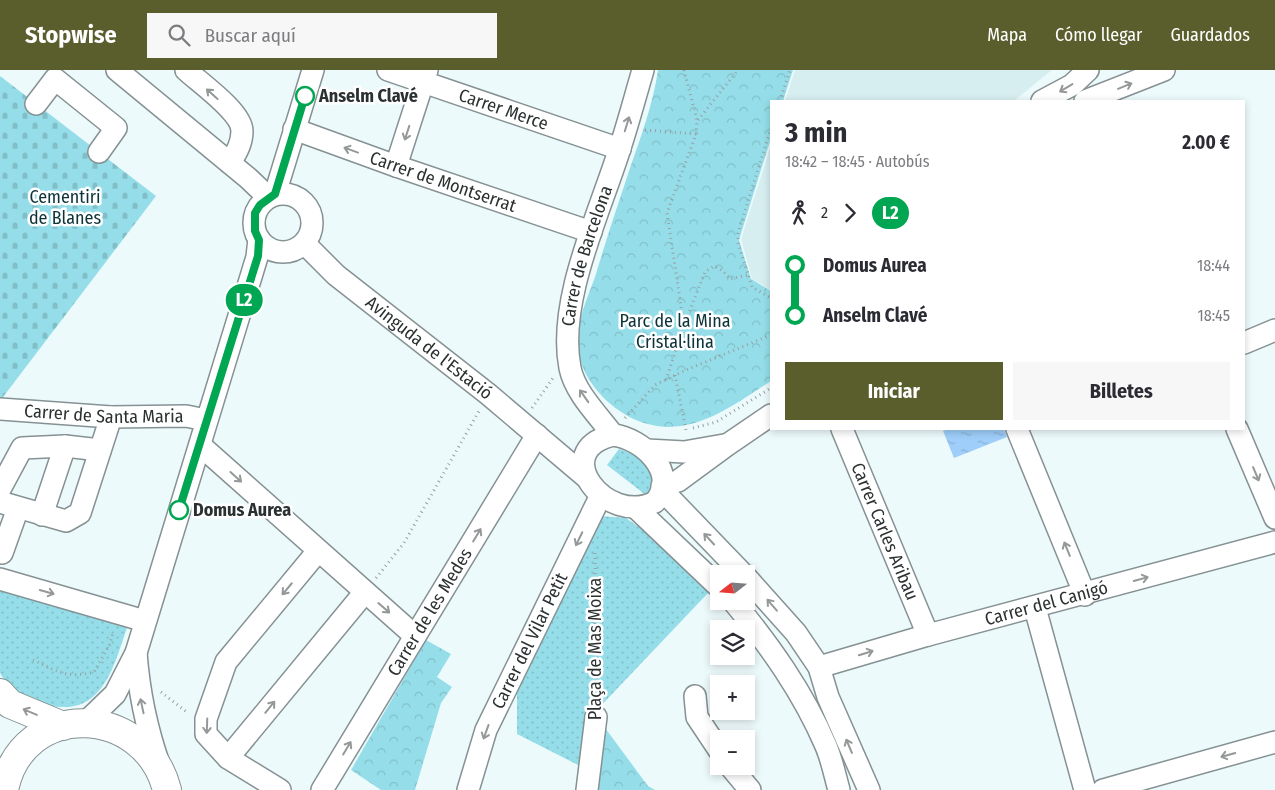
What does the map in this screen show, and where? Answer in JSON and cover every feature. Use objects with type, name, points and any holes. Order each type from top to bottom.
[{"type":"main road","points":[[0,693],[10,704],[74,724],[106,725],[126,733],[143,746],[164,780]]},
{"type":"main road","points":[[6,784],[16,761],[28,746],[44,734],[74,724]]},
{"type":"main road","points":[[0,747],[6,784]]},
{"type":"street","points":[[117,70],[271,196],[289,194],[301,199],[310,210],[313,224],[305,244],[294,250],[284,252],[263,249]]},
{"type":"street","points":[[186,70],[238,117],[242,131],[240,146],[230,163]]},
{"type":"street","points":[[164,780],[146,725],[136,663],[145,621],[200,445],[206,420],[263,249],[255,231],[255,213],[271,196],[313,70]]},
{"type":"street","name":"Carrer Merce","points":[[388,70],[425,76],[620,149]]},
{"type":"street","name":"Carrer de Barcelona","points":[[619,427],[581,392],[571,370],[567,346],[568,318],[591,232],[620,149],[643,70]]},
{"type":"street","points":[[1044,100],[1072,84],[1089,70],[1097,99],[1164,70]]},
{"type":"street","points":[[36,104],[49,75],[116,128],[99,152]]},
{"type":"street","points":[[396,166],[425,76]]},
{"type":"street","name":"Carrer de Montserrat","points":[[294,129],[396,166],[591,232]]},
{"type":"street","name":"Avinguda de l'Estació","points":[[305,244],[336,274],[557,450],[586,477]]},
{"type":"street","points":[[1245,343],[1275,330]]},
{"type":"street","name":"Carrer de Santa Maria","points":[[0,409],[111,417],[186,416],[206,420]]},
{"type":"street","points":[[592,443],[586,451],[584,459],[586,477],[601,495],[619,506],[636,508],[655,502],[662,488],[678,481],[726,445],[770,416]]},
{"type":"street","points":[[2,553],[9,505],[66,521],[80,513],[111,417]]},
{"type":"street","points":[[557,450],[572,449],[592,443],[619,427],[637,441],[657,461],[662,488],[735,565]]},
{"type":"street","name":"Carrer de les Medes","points":[[322,790],[415,636],[530,429]]},
{"type":"street","name":"Carrer Carles Aribau","points":[[842,430],[928,635]]},
{"type":"street","points":[[1021,430],[1085,594]]},
{"type":"street","points":[[1237,430],[1275,518]]},
{"type":"street","points":[[200,445],[415,636]]},
{"type":"street","points":[[647,450],[684,452],[726,445]]},
{"type":"street","points":[[0,489],[22,448],[65,446],[100,450]]},
{"type":"street","points":[[42,515],[65,446]]},
{"type":"street","name":"Carrer del Vilar Petit","points":[[468,790],[486,730],[601,495]]},
{"type":"street","points":[[636,508],[710,578]]},
{"type":"street","name":"Carrer del Canigó","points":[[819,667],[928,635],[1035,608],[1275,542]]},
{"type":"street","points":[[280,790],[228,758],[206,734],[206,719],[226,662],[318,551]]},
{"type":"street","points":[[0,579],[145,621]]},
{"type":"street","points":[[755,587],[796,633],[819,667],[828,697],[870,790]]},
{"type":"street","points":[[228,758],[365,592]]},
{"type":"street","points":[[1035,608],[1085,790]]},
{"type":"street","points":[[740,610],[768,644],[804,701],[827,747],[839,790]]},
{"type":"street","points":[[74,724],[115,694],[136,663]]},
{"type":"street","points":[[695,696],[697,717],[710,736]]},
{"type":"street","points":[[827,747],[828,697]]},
{"type":"street","name":"Plaça de Mas Moixa","points":[[587,790],[596,717]]},
{"type":"street","points":[[1103,790],[1275,742]]},
{"type":"street","points":[[738,775],[750,790]]},
{"type":"path","points":[[684,70],[697,120],[696,134],[667,213],[684,326]]},
{"type":"path","points":[[697,120],[738,70]]},
{"type":"path","points":[[780,100],[790,70]]},
{"type":"path","points":[[639,130],[696,134]]},
{"type":"path","points":[[770,131],[738,233],[738,243],[752,287],[770,297]]},
{"type":"path","points":[[666,380],[705,272],[714,266],[723,271],[730,279],[748,276]]},
{"type":"path","points":[[619,427],[655,385],[770,335]]},
{"type":"path","points":[[530,429],[558,370]]},
{"type":"path","points":[[675,375],[686,430]]},
{"type":"path","points":[[678,432],[716,422],[770,389]]},
{"type":"path","points":[[365,592],[404,543],[488,394]]},
{"type":"path","points":[[619,427],[621,416]]},
{"type":"path","points":[[619,427],[632,422]]},
{"type":"path","name":"Plaça de Mas Moixa","points":[[595,548],[596,717]]},
{"type":"path","points":[[34,660],[66,675],[78,676],[94,672],[110,644]]},
{"type":"path","points":[[136,663],[206,727]]},
{"type":"shaded area","points":[[795,70],[1052,70],[1015,100],[785,100]]},
{"type":"shaded area","points":[[770,148],[770,289],[752,279],[741,239]]},
{"type":"green space","name":"Parc de la Mina Cristal·lina","points":[[658,70],[793,70],[783,100],[770,100],[770,141],[739,240],[751,279],[770,290],[770,382],[720,413],[684,426],[666,427],[646,424],[616,408],[591,383],[585,373],[578,351],[577,339],[581,316],[653,95]]},
{"type":"green space","name":"Cementiri de Blanes","points":[[0,76],[156,196],[0,401]]},
{"type":"green space","points":[[619,449],[643,460],[653,470],[654,478],[647,496],[607,465]]},
{"type":"green space","points":[[601,516],[626,518],[665,546],[709,592],[594,713],[585,790],[576,790],[582,767],[517,734],[517,682]]},
{"type":"green space","points":[[0,585],[128,625],[107,680],[89,700],[76,706],[45,705],[20,693],[3,678],[0,673]]},
{"type":"green space","points":[[426,640],[451,654],[437,677],[452,687],[441,703],[415,790],[381,790],[351,770]]},
{"type":"green space","points":[[594,713],[648,786],[655,790],[585,790]]},
{"type":"water","points":[[1004,430],[1007,437],[954,458],[943,431]]},
{"type":"bus line","name":"L2","points":[[179,510],[258,256],[259,240],[255,231],[255,213],[266,198],[275,194],[305,96]]},
{"type":"place","name":"Anselm Clavé","points":[[305,96]]},
{"type":"place","name":"Domus Aurea","points":[[179,510]]}]
